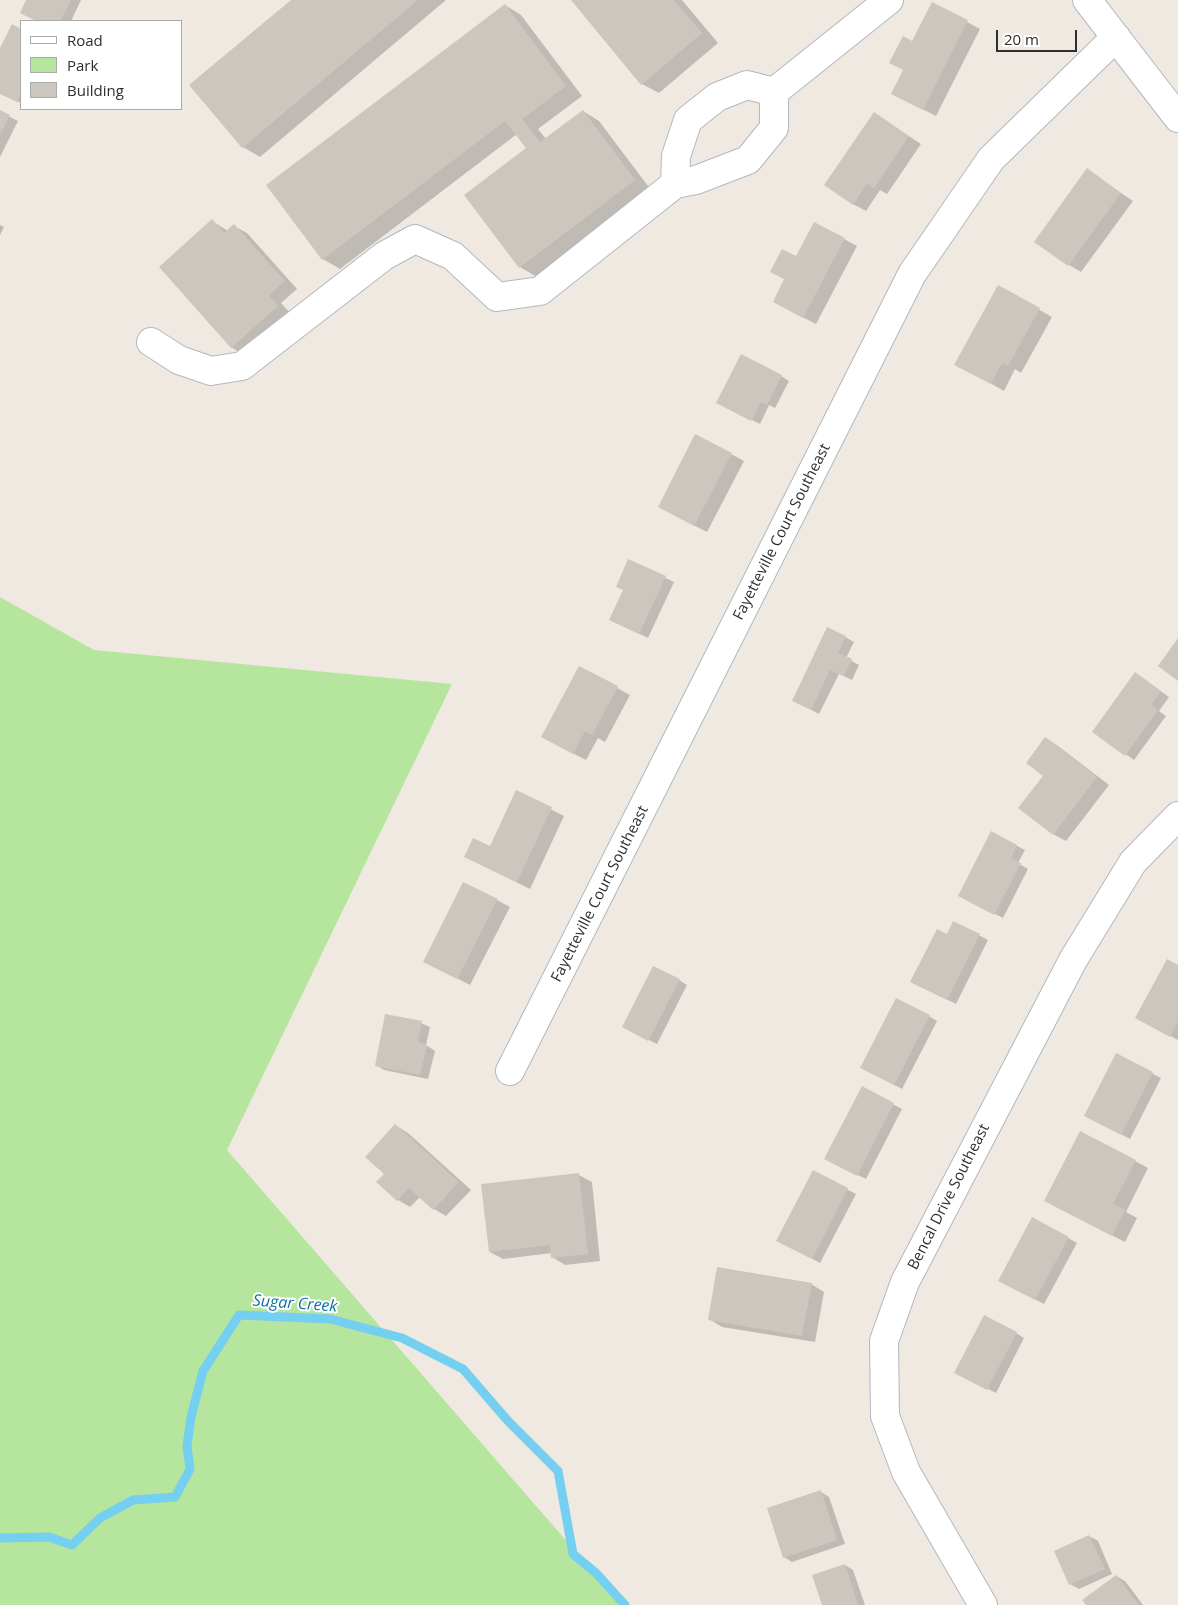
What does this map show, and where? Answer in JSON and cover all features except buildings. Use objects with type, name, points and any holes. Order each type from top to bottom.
[{"type":"street","points":[[774,92],[889,0]]},
{"type":"street","points":[[1087,0],[1178,118]]},
{"type":"street","name":"Fayetteville Court Southeast","points":[[510,1071],[912,274],[991,159],[1116,37]]},
{"type":"street","points":[[675,184],[676,156],[688,120],[717,97],[748,85],[774,92]]},
{"type":"street","points":[[151,342],[179,360],[211,371],[242,366],[384,256],[415,238],[453,256],[497,297],[540,291],[675,184],[696,180],[748,160],[774,128],[774,92]]},
{"type":"street","name":"Bencal Drive Southeast","points":[[983,1605],[906,1472],[885,1416],[884,1340],[905,1282],[1073,960],[1134,862],[1178,816]]},
{"type":"green space","points":[[0,597],[94,650],[452,684],[227,1150],[622,1605],[0,1605]]},
{"type":"waterway","name":"Sugar Creek","points":[[0,1538],[49,1537],[72,1545],[100,1518],[133,1500],[175,1497],[190,1469],[187,1446],[191,1417],[203,1371],[239,1315],[330,1319],[402,1338],[463,1369],[508,1421],[558,1471],[573,1554],[596,1573],[625,1605]]}]
